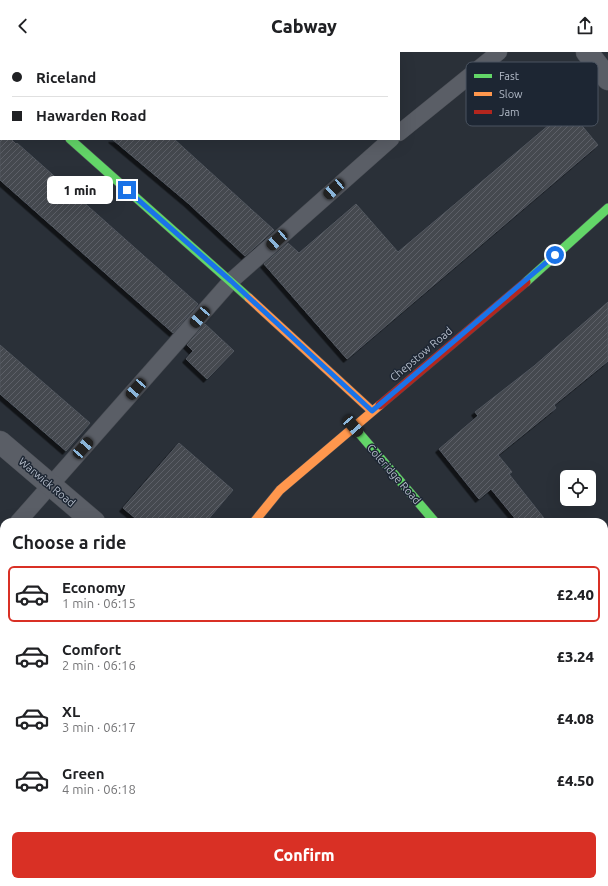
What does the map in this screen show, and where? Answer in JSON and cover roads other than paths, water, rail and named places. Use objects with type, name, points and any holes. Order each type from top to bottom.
[{"type":"street","points":[[587,52],[595,62]]},
{"type":"street","points":[[598,66],[608,79]]},
{"type":"street","points":[[71,140],[231,281],[372,411]]},
{"type":"street","name":"Chepstow Road","points":[[257,518],[280,490],[353,426],[524,283],[608,208]]},
{"type":"street","name":"Coleridge Road","points":[[353,426],[432,518]]},
{"type":"street","name":"Warwick Road","points":[[0,442],[89,518]]},
{"type":"lane","points":[[486,62],[499,52]]},
{"type":"lane","points":[[400,131],[466,78]]},
{"type":"lane","points":[[21,518],[231,281],[390,140]]}]
